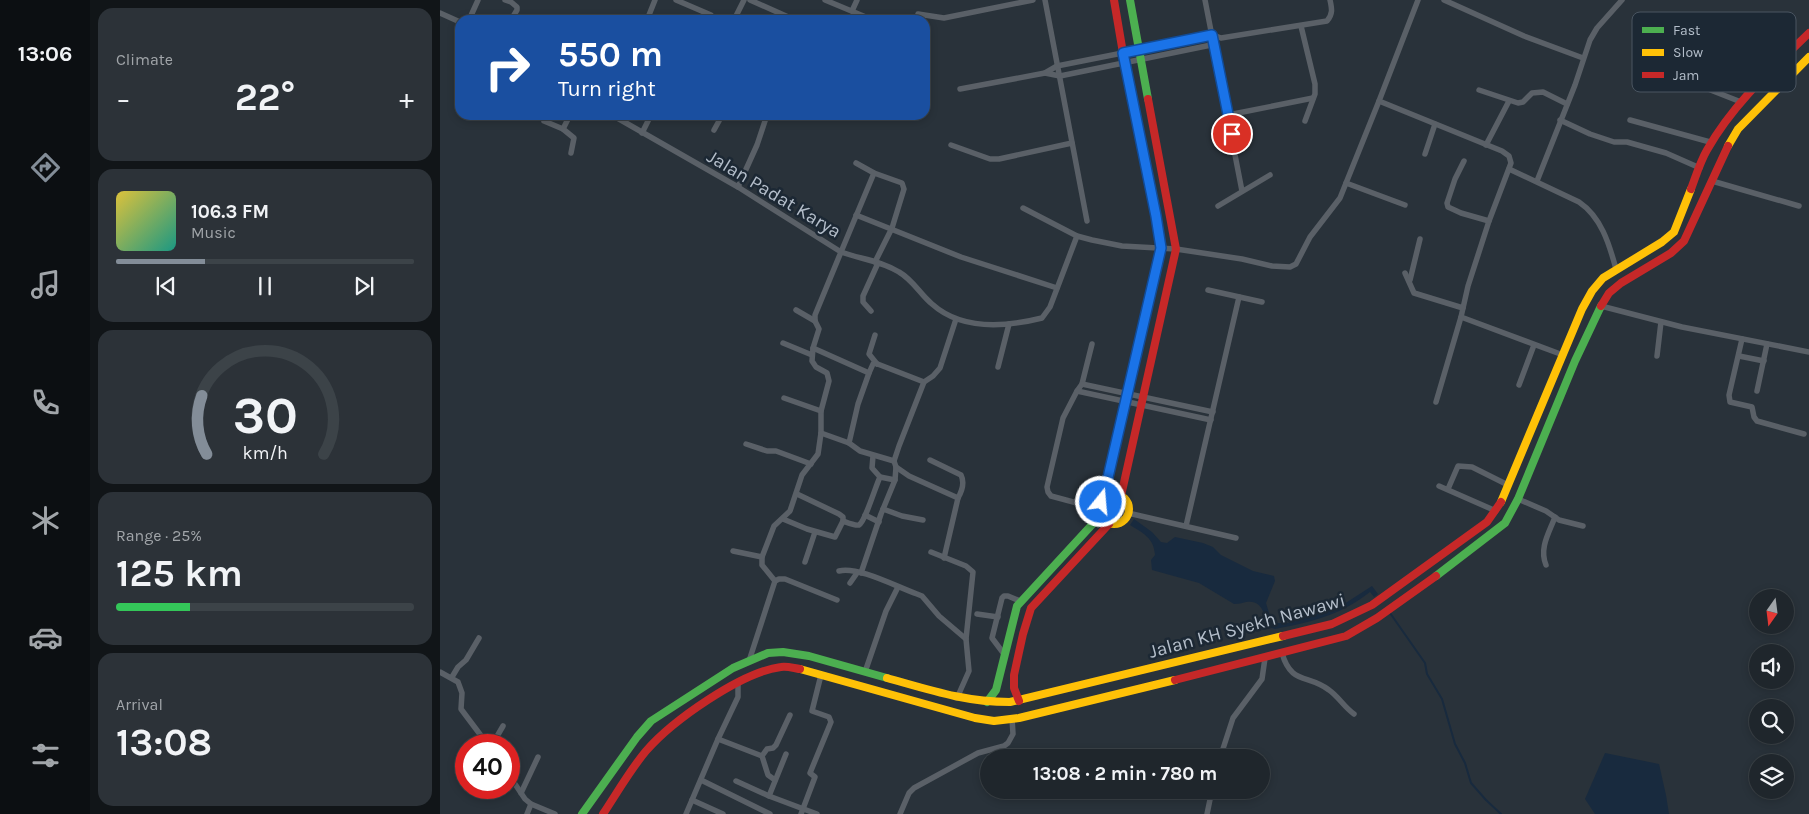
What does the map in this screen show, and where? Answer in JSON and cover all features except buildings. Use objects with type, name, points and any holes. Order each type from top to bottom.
[{"type":"main road","points":[[987,702],[996,690],[1014,615],[1020,602],[1100,512],[1158,265],[1161,248],[1114,0]]},
{"type":"main road","points":[[1121,496],[1174,268],[1176,249],[1130,0]]},
{"type":"main road","name":"Jalan KH Syekh Nawawi","points":[[1796,45],[1809,32]]},
{"type":"main road","name":"Jalan KH Syekh Nawawi","points":[[1796,70],[1809,57]]},
{"type":"main road","name":"Jalan KH Syekh Nawawi","points":[[582,814],[637,736],[651,721],[733,668],[768,653],[783,652],[809,656],[957,698],[987,702],[1019,701],[1332,624],[1372,605],[1487,522],[1496,511],[1586,301],[1603,278],[1662,242],[1674,232],[1679,224],[1710,142],[1749,92]]},
{"type":"main road","name":"Jalan KH Syekh Nawawi","points":[[602,814],[654,742],[684,717],[738,684],[767,670],[782,667],[799,669],[994,721],[1265,658],[1346,636],[1369,624],[1446,569],[1505,523],[1518,499],[1585,336],[1600,306],[1609,293],[1621,283],[1671,253],[1684,241],[1738,129],[1774,92]]},
{"type":"main road","points":[[1158,230],[1173,227]]},
{"type":"main road","points":[[1158,265],[1174,268]]},
{"type":"main road","points":[[1550,387],[1562,392]]},
{"type":"main road","points":[[1019,701],[1014,688],[1014,675],[1031,608],[1109,524],[1121,523],[1128,514],[1129,507],[1121,496],[1109,495],[1103,499]]},
{"type":"main road","points":[[1100,512],[1109,524]]},
{"type":"street","points":[[471,15],[478,0]]},
{"type":"street","points":[[505,0],[517,7],[514,15]]},
{"type":"street","points":[[650,15],[655,0]]},
{"type":"street","points":[[676,0],[711,15]]},
{"type":"street","points":[[736,15],[744,0]]},
{"type":"street","points":[[750,0],[784,15]]},
{"type":"street","points":[[825,0],[861,15]]},
{"type":"street","points":[[852,11],[857,0]]},
{"type":"street","points":[[930,16],[944,18],[1033,0]]},
{"type":"street","points":[[1045,0],[1087,221]]},
{"type":"street","points":[[1205,0],[1242,191]]},
{"type":"street","points":[[960,88],[1045,73],[1057,66],[1212,35],[1221,38],[1327,21],[1331,17],[1332,11],[1330,0]]},
{"type":"street","points":[[1023,208],[1077,236],[1122,246],[1176,249],[1242,259],[1272,266],[1290,267],[1296,264],[1310,236],[1340,198],[1418,0]]},
{"type":"street","points":[[1444,0],[1524,36],[1583,58]]},
{"type":"street","points":[[1537,181],[1590,40],[1597,28],[1622,0]]},
{"type":"street","points":[[440,13],[455,20]]},
{"type":"street","points":[[918,14],[924,15]]},
{"type":"street","points":[[1302,26],[1315,84],[1313,98],[1305,121]]},
{"type":"street","points":[[1045,73],[1060,76],[1215,45],[1221,38]]},
{"type":"street","points":[[1479,90],[1518,103],[1523,102],[1532,92],[1543,92],[1567,104]]},
{"type":"street","points":[[1716,92],[1741,102]]},
{"type":"street","points":[[1228,115],[1313,98]]},
{"type":"street","points":[[1379,101],[1486,145],[1509,156],[1511,163],[1489,221],[1436,402]]},
{"type":"street","points":[[1486,145],[1509,101]]},
{"type":"street","points":[[563,130],[568,120]]},
{"type":"street","name":"Jalan Padat Karya","points":[[620,120],[738,187],[841,252],[816,311],[816,322],[819,329],[812,355]]},
{"type":"street","points":[[642,133],[648,120]]},
{"type":"street","points":[[714,130],[719,120]]},
{"type":"street","points":[[738,187],[757,145],[765,120]]},
{"type":"street","points":[[1560,120],[1590,134],[1614,142],[1628,142],[1666,153],[1700,168]]},
{"type":"street","points":[[1630,120],[1710,142]]},
{"type":"street","points":[[544,121],[563,130],[574,138],[571,153]]},
{"type":"street","points":[[1425,154],[1435,124]]},
{"type":"street","points":[[951,145],[990,159],[999,159],[1072,143]]},
{"type":"street","points":[[1464,160],[1455,179],[1447,203],[1448,207],[1489,221]]},
{"type":"street","points":[[856,163],[874,173],[902,183],[904,189],[892,228],[863,296],[863,302],[872,311]]},
{"type":"street","points":[[1510,169],[1579,202],[1596,216],[1610,248],[1616,269]]},
{"type":"street","points":[[874,173],[841,252],[876,262],[910,278],[931,304],[956,319],[987,325],[1009,324],[1042,318],[1047,312],[1077,236]]},
{"type":"street","points":[[1218,206],[1270,175]]},
{"type":"street","points":[[1712,181],[1799,206]]},
{"type":"street","points":[[1346,183],[1405,205]]},
{"type":"street","points":[[856,215],[961,257],[1057,288]]},
{"type":"street","points":[[1410,283],[1420,238]]},
{"type":"street","points":[[1405,273],[1411,290],[1416,295],[1463,308]]},
{"type":"street","points":[[1208,290],[1262,302]]},
{"type":"street","points":[[1186,526],[1239,297]]},
{"type":"street","points":[[1600,306],[1661,322],[1809,352]]},
{"type":"street","points":[[796,310],[816,322]]},
{"type":"street","points":[[1461,318],[1563,355]]},
{"type":"street","points":[[850,583],[859,573],[896,480],[895,464],[899,446],[924,382],[940,368],[956,319]]},
{"type":"street","points":[[1657,356],[1661,322]]},
{"type":"street","points":[[998,367],[1009,324]]},
{"type":"street","points":[[875,335],[869,354],[877,364],[924,382]]},
{"type":"street","points":[[1742,339],[1729,395],[1730,402],[1752,407],[1757,421],[1804,434]]},
{"type":"street","points":[[775,582],[762,565],[762,557],[774,526],[793,506],[802,475],[814,460],[820,447],[821,411],[830,381],[827,373],[813,364],[812,355],[783,343]]},
{"type":"street","points":[[1092,344],[1082,384],[1076,391],[1063,418],[1047,487],[1051,496],[1100,512]]},
{"type":"street","points":[[1757,391],[1767,344]]},
{"type":"street","points":[[1519,385],[1534,345]]},
{"type":"street","points":[[813,348],[869,373]]},
{"type":"street","points":[[1739,356],[1764,361]]},
{"type":"street","points":[[849,443],[858,404],[873,364],[877,364]]},
{"type":"street","points":[[1082,384],[1127,398]]},
{"type":"street","points":[[1076,391],[1213,412]]},
{"type":"street","points":[[784,398],[821,411]]},
{"type":"street","points":[[1143,401],[1211,420]]},
{"type":"street","points":[[821,433],[849,443],[854,448],[895,464],[909,476],[958,498]]},
{"type":"street","points":[[746,444],[766,451],[776,451],[811,464]]},
{"type":"street","points":[[873,456],[872,468],[880,477],[896,480]]},
{"type":"street","points":[[930,460],[962,475],[962,490],[958,498],[944,558]]},
{"type":"street","points":[[1448,489],[1458,466],[1472,468],[1508,485]]},
{"type":"street","points":[[843,521],[859,525],[880,477]]},
{"type":"street","points":[[1439,486],[1496,511]]},
{"type":"street","points":[[783,518],[815,532],[835,536],[843,521],[843,517],[797,494]]},
{"type":"street","points":[[1518,499],[1546,511],[1555,518],[1583,526]]},
{"type":"street","points":[[883,509],[902,516],[923,520]]},
{"type":"street","points":[[1128,514],[1236,538]]},
{"type":"street","points":[[865,515],[879,522]]},
{"type":"street","points":[[1546,565],[1543,549],[1555,518]]},
{"type":"street","points":[[805,562],[815,532]]},
{"type":"street","points":[[733,551],[762,557]]},
{"type":"street","points":[[931,552],[966,566],[973,572],[966,640],[969,670],[957,698]]},
{"type":"street","points":[[839,571],[845,570],[859,573],[922,596],[938,616],[966,640]]},
{"type":"street","points":[[749,661],[775,582],[779,579],[785,579],[836,600]]},
{"type":"street","points":[[865,672],[886,611],[898,587]]},
{"type":"street","points":[[1004,654],[992,638],[1004,596],[1020,602]]},
{"type":"street","points":[[978,614],[998,617]]},
{"type":"street","points":[[452,677],[458,667],[466,660],[479,638]]},
{"type":"street","points":[[1282,653],[1285,663],[1292,674],[1329,690],[1354,714]]},
{"type":"street","points":[[1223,749],[1232,718],[1262,679],[1265,658]]},
{"type":"street","points":[[440,672],[458,682],[461,688],[463,713],[479,734]]},
{"type":"street","points":[[802,811],[815,777],[810,773],[831,722],[829,717],[812,711],[821,675]]},
{"type":"street","points":[[686,814],[738,696],[738,684]]},
{"type":"street","points":[[762,756],[767,749],[773,748],[776,745],[790,715]]},
{"type":"street","points":[[900,814],[909,793],[914,788],[978,753],[1004,746],[1008,743],[1013,734],[1012,718]]},
{"type":"street","points":[[498,734],[503,726]]},
{"type":"street","points":[[718,739],[762,756]]},
{"type":"street","points":[[768,796],[786,754]]},
{"type":"street","points":[[762,756],[768,775],[775,780]]},
{"type":"street","points":[[538,757],[521,793],[531,804],[555,814]]},
{"type":"street","points":[[701,780],[770,814]]},
{"type":"street","points":[[736,782],[802,811],[817,814]]},
{"type":"street","points":[[1207,814],[1210,799]]},
{"type":"street","points":[[692,800],[724,814]]},
{"type":"street","points":[[527,814],[531,804]]},
{"type":"water","points":[[1134,519],[1152,532],[1161,542],[1167,543],[1175,537],[1203,543],[1213,547],[1221,555],[1253,571],[1274,576],[1275,581],[1266,603],[1272,623],[1288,623],[1341,606],[1372,586],[1378,594],[1374,597],[1370,592],[1353,604],[1331,615],[1312,621],[1275,629],[1268,627],[1262,609],[1256,603],[1234,604],[1199,583],[1152,570],[1151,560],[1155,555],[1154,549],[1147,537],[1130,525]]},
{"type":"water","points":[[1605,753],[1659,764],[1669,814],[1595,814],[1585,799]]},
{"type":"waterway","points":[[1390,613],[1425,663],[1427,674],[1442,699],[1455,744],[1465,763],[1471,783],[1501,814]]},
{"type":"traffic: fast","points":[[1130,0],[1148,99]]},
{"type":"traffic: fast","points":[[1436,576],[1505,523],[1518,499],[1575,361],[1601,306]]},
{"type":"traffic: fast","points":[[987,702],[996,690],[1017,606],[1100,516]]},
{"type":"traffic: fast","points":[[582,814],[637,737],[651,721],[733,668],[768,653],[783,652],[809,656],[887,678]]},
{"type":"traffic: slow","points":[[1796,70],[1809,57]]},
{"type":"traffic: slow","points":[[1728,146],[1738,129],[1774,92]]},
{"type":"traffic: slow","points":[[1501,502],[1582,309],[1592,291],[1603,278],[1662,242],[1674,232],[1691,189]]},
{"type":"traffic: slow","points":[[1103,499],[1156,269]]},
{"type":"traffic: slow","points":[[1114,494],[1125,498],[1129,509],[1125,520],[1114,524],[1103,520],[1099,509],[1103,498],[1114,494]]},
{"type":"traffic: slow","points":[[887,678],[963,698],[1010,702],[1283,636]]},
{"type":"traffic: slow","points":[[800,669],[975,718],[994,721],[1019,718],[1175,680]]},
{"type":"traffic: jam","points":[[1114,0],[1159,230],[1161,248],[1156,269]]},
{"type":"traffic: jam","points":[[1796,46],[1809,33]]},
{"type":"traffic: jam","points":[[1691,189],[1700,164],[1717,133],[1750,92]]},
{"type":"traffic: jam","points":[[1121,496],[1176,249],[1148,99]]},
{"type":"traffic: jam","points":[[1601,306],[1609,293],[1621,283],[1671,253],[1684,241],[1728,146]]},
{"type":"traffic: jam","points":[[1283,636],[1332,624],[1372,605],[1487,522],[1501,502]]},
{"type":"traffic: jam","points":[[1019,701],[1014,688],[1014,675],[1031,608],[1109,524]]},
{"type":"traffic: jam","points":[[1175,680],[1346,636],[1377,618],[1436,576]]},
{"type":"traffic: jam","points":[[603,814],[646,751],[672,726],[708,700],[747,678],[783,667],[800,669]]},
{"type":"route","points":[[1101,502],[1161,248],[1123,53],[1212,35],[1232,134]]}]
